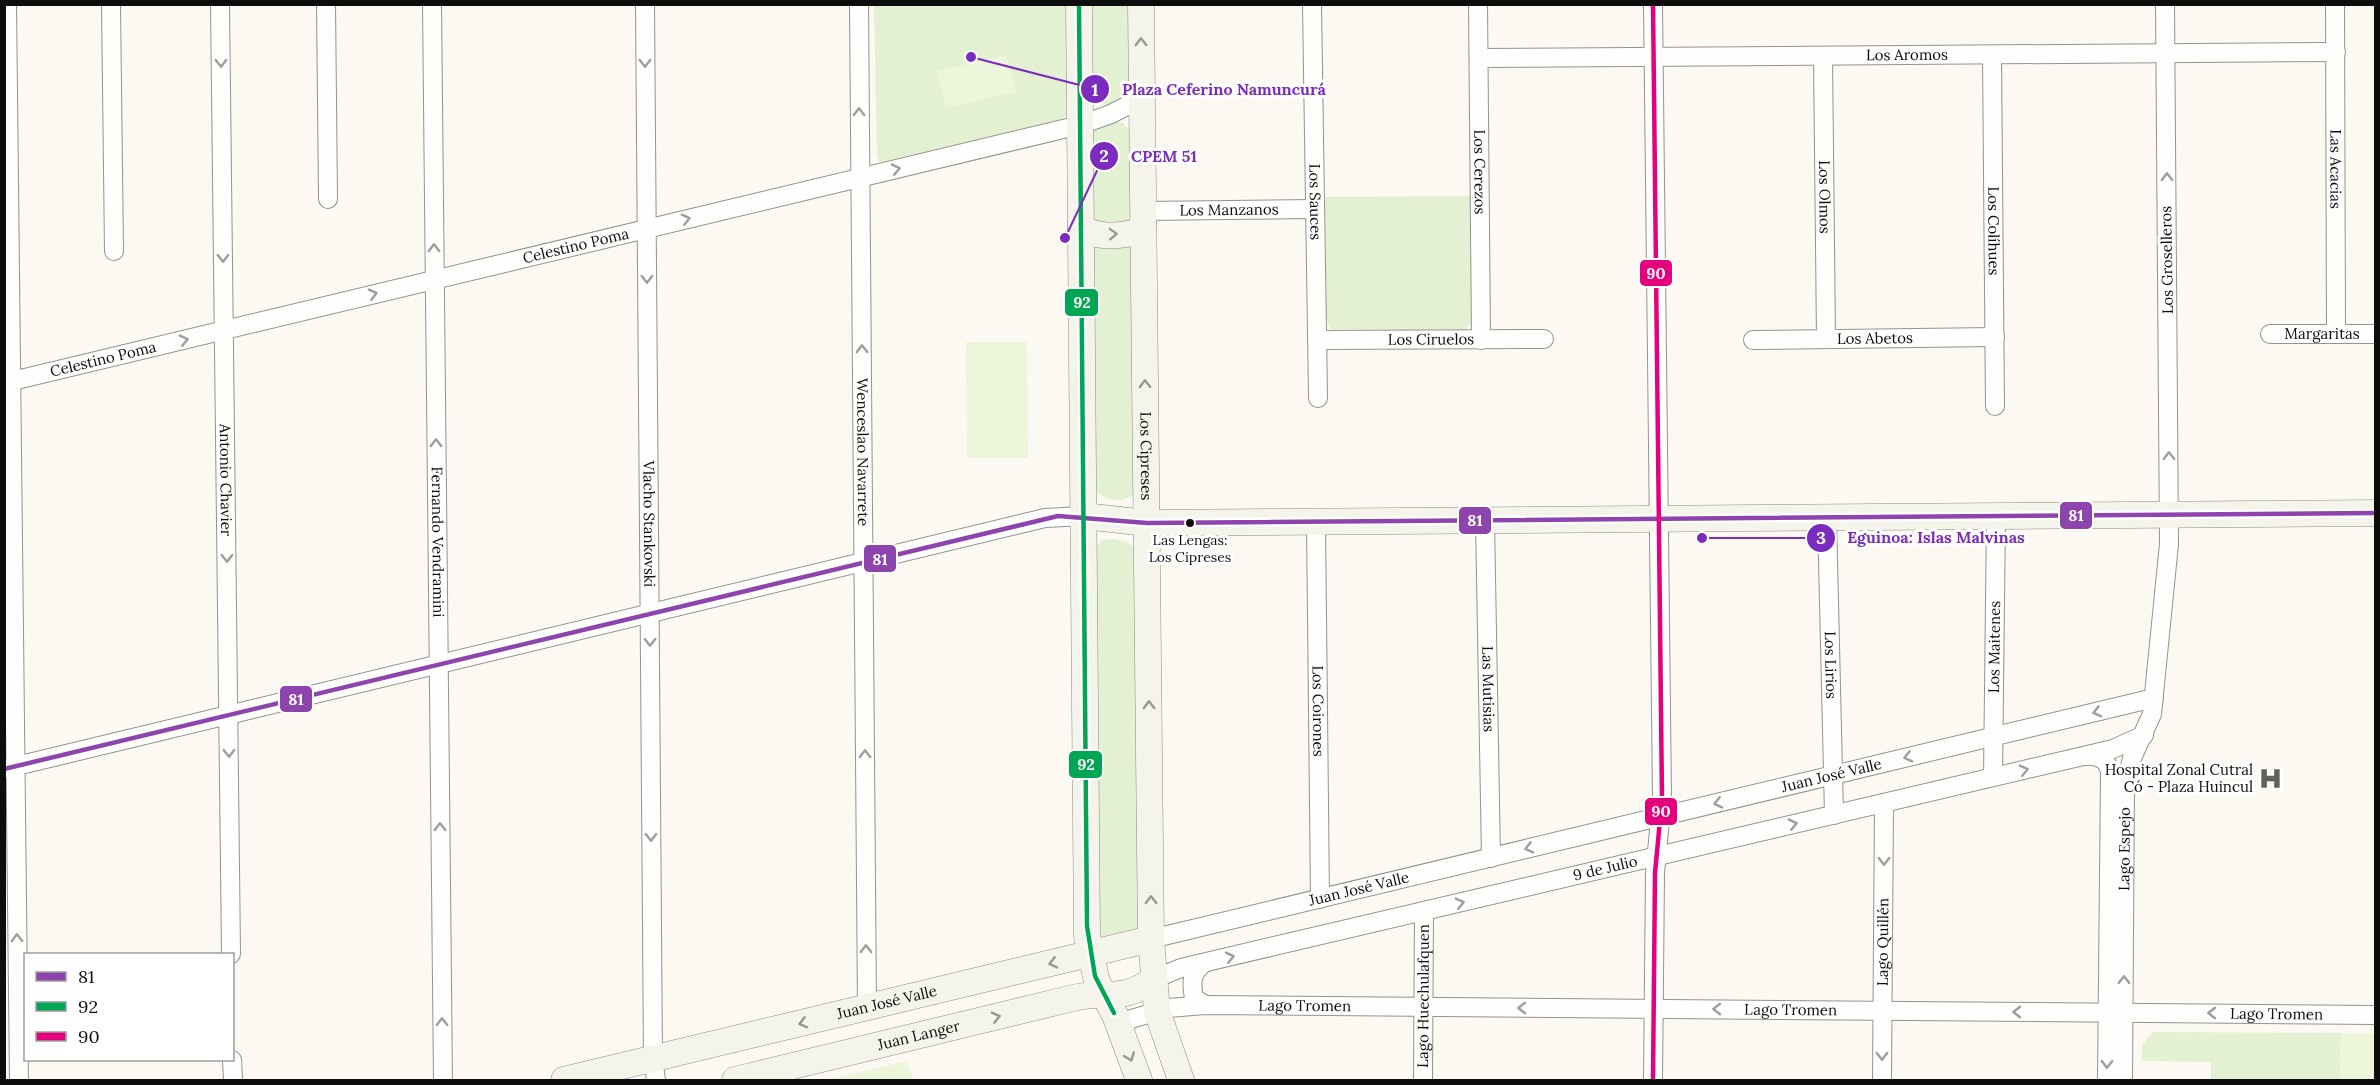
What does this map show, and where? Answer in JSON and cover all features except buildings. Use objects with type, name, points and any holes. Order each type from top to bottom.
[{"type":"main road","points":[[1079,4],[1087,926],[1095,976],[1118,1023],[1139,1080]]},
{"type":"main road","name":"Los Cipreses","points":[[1141,4],[1151,939],[1157,1011],[1181,1080]]},
{"type":"main road","points":[[1081,224],[1092,234],[1128,233],[1139,231],[1143,217]]},
{"type":"main road","points":[[1084,516],[1147,523],[2376,513]]},
{"type":"main road","name":"Juan José Valle","points":[[564,1080],[655,1070],[867,1007],[1151,939]]},
{"type":"main road","name":"9 de Julio","points":[[1104,994],[1132,993],[1154,979]]},
{"type":"main road","name":"Juan Langer","points":[[735,1080],[1073,998],[1104,994]]},
{"type":"street","points":[[7,4],[10,768],[19,1080]]},
{"type":"street","points":[[111,4],[114,251]]},
{"type":"street","name":"Antonio Chavier","points":[[220,4],[231,953]]},
{"type":"street","points":[[326,4],[328,199]]},
{"type":"street","name":"Fernando Vendramini","points":[[432,4],[443,1080]]},
{"type":"street","name":"Vlacho Stankovski","points":[[645,4],[655,1070]]},
{"type":"street","name":"Wenceslao Navarrete","points":[[859,4],[867,1007]]},
{"type":"street","name":"Los Sauces","points":[[1312,4],[1318,398]]},
{"type":"street","name":"Los Cerezos","points":[[1478,4],[1481,340]]},
{"type":"street","points":[[1653,4],[1661,816],[1657,856],[1653,1080]]},
{"type":"street","name":"Los Groselleros","points":[[2165,4],[2170,514]]},
{"type":"street","name":"Las Acacias","points":[[2336,4],[2336,334]]},
{"type":"street","name":"Los Aromos","points":[[1479,58],[2336,52]]},
{"type":"street","name":"Los Colíhues","points":[[1992,55],[1995,406]]},
{"type":"street","name":"Los Olmos","points":[[1823,56],[1826,339]]},
{"type":"street","name":"Celestino Poma","points":[[8,382],[1080,125],[1111,114],[1142,98]]},
{"type":"street","name":"Los Manzanos","points":[[1143,217],[1315,209]]},
{"type":"street","name":"Margaritas","points":[[2270,334],[2376,334]]},
{"type":"street","name":"Los Abetos","points":[[1753,340],[1995,337]]},
{"type":"street","name":"Los Ciruelos","points":[[1317,340],[1544,339]]},
{"type":"street","name":"Lago Espejo","points":[[2107,1080],[2116,1013],[2126,789],[2132,758],[2145,734],[2154,698],[2168,559],[2170,514]]},
{"type":"street","points":[[10,768],[1045,518],[1084,516]]},
{"type":"street","name":"Los Maitenes","points":[[1993,777],[1996,516]]},
{"type":"street","name":"Los Lirios","points":[[1827,517],[1834,814]]},
{"type":"street","name":"Las Mutisias","points":[[1485,521],[1491,858]]},
{"type":"street","name":"Los Coirones","points":[[1316,522],[1320,899]]},
{"type":"street","name":"Juan José Valle","points":[[1151,939],[2154,698]]},
{"type":"street","name":"9 de Julio","points":[[1154,979],[1176,970],[1204,963],[2080,757],[2122,746],[2145,734]]},
{"type":"street","name":"Lago Espejo","points":[[2080,757],[2103,759],[2110,773],[2116,1013],[2123,1080]]},
{"type":"street","name":"Lago Quillén","points":[[1882,1080],[1884,803]]},
{"type":"street","name":"Lago Huechulafquen","points":[[1423,1080],[1424,911]]},
{"type":"street","points":[[1204,963],[1195,970],[1192,980],[1194,998],[1205,1005]]},
{"type":"street","name":"Lago Tromen","points":[[1118,1023],[1157,1011],[1205,1005],[2376,1015]]},
{"type":"street","points":[[232,1061],[233,1080]]},
{"type":"green space","points":[[874,5],[1066,5],[1066,116],[1058,121],[885,163],[879,162]]},
{"type":"green space","points":[[1088,5],[1131,5],[1132,86],[1129,97],[1105,105],[1091,99]]},
{"type":"green space","points":[[1007,55],[1016,92],[946,108],[937,71]]},
{"type":"green space","points":[[1112,121],[1123,123],[1130,130],[1131,222],[1096,225],[1089,217],[1090,130]]},
{"type":"green space","points":[[1471,196],[1472,322],[1463,331],[1331,329],[1326,319],[1325,197]]},
{"type":"green space","points":[[1090,239],[1133,239],[1134,493],[1120,500],[1109,499],[1095,490]]},
{"type":"green space","points":[[966,342],[1027,342],[1028,458],[967,458]]},
{"type":"green space","points":[[1113,539],[1128,542],[1135,549],[1138,930],[1101,938],[1098,936],[1095,548],[1102,540]]},
{"type":"green space","points":[[2153,1032],[2341,1033],[2340,1080],[2211,1080],[2211,1062],[2142,1061],[2142,1045]]},
{"type":"green space","points":[[2341,1033],[2375,1034],[2375,1080],[2340,1080]]},
{"type":"green space","points":[[906,1061],[914,1080],[825,1080],[903,1062]]},
{"type":"transit line","name":"92","points":[[1079,4],[1087,926],[1095,976],[1114,1013]]},
{"type":"transit line","name":"90","points":[[1653,4],[1662,799],[1655,873],[1653,1080]]},
{"type":"transit line","name":"81","points":[[4,769],[1058,516],[1147,523],[2376,513]]},
{"type":"place","name":"Plaza Ceferino Namuncurá","points":[[971,57]]},
{"type":"place","name":"CPEM 51","points":[[1065,238]]},
{"type":"place","name":"Las Lengas: Los Cipreses","points":[[1190,523]]},
{"type":"place","name":"Eguinoa: Islas Malvinas","points":[[1702,538]]},
{"type":"place","name":"Hospital Zonal Cutral Có - Plaza Huincul","points":[[2271,779]]}]
